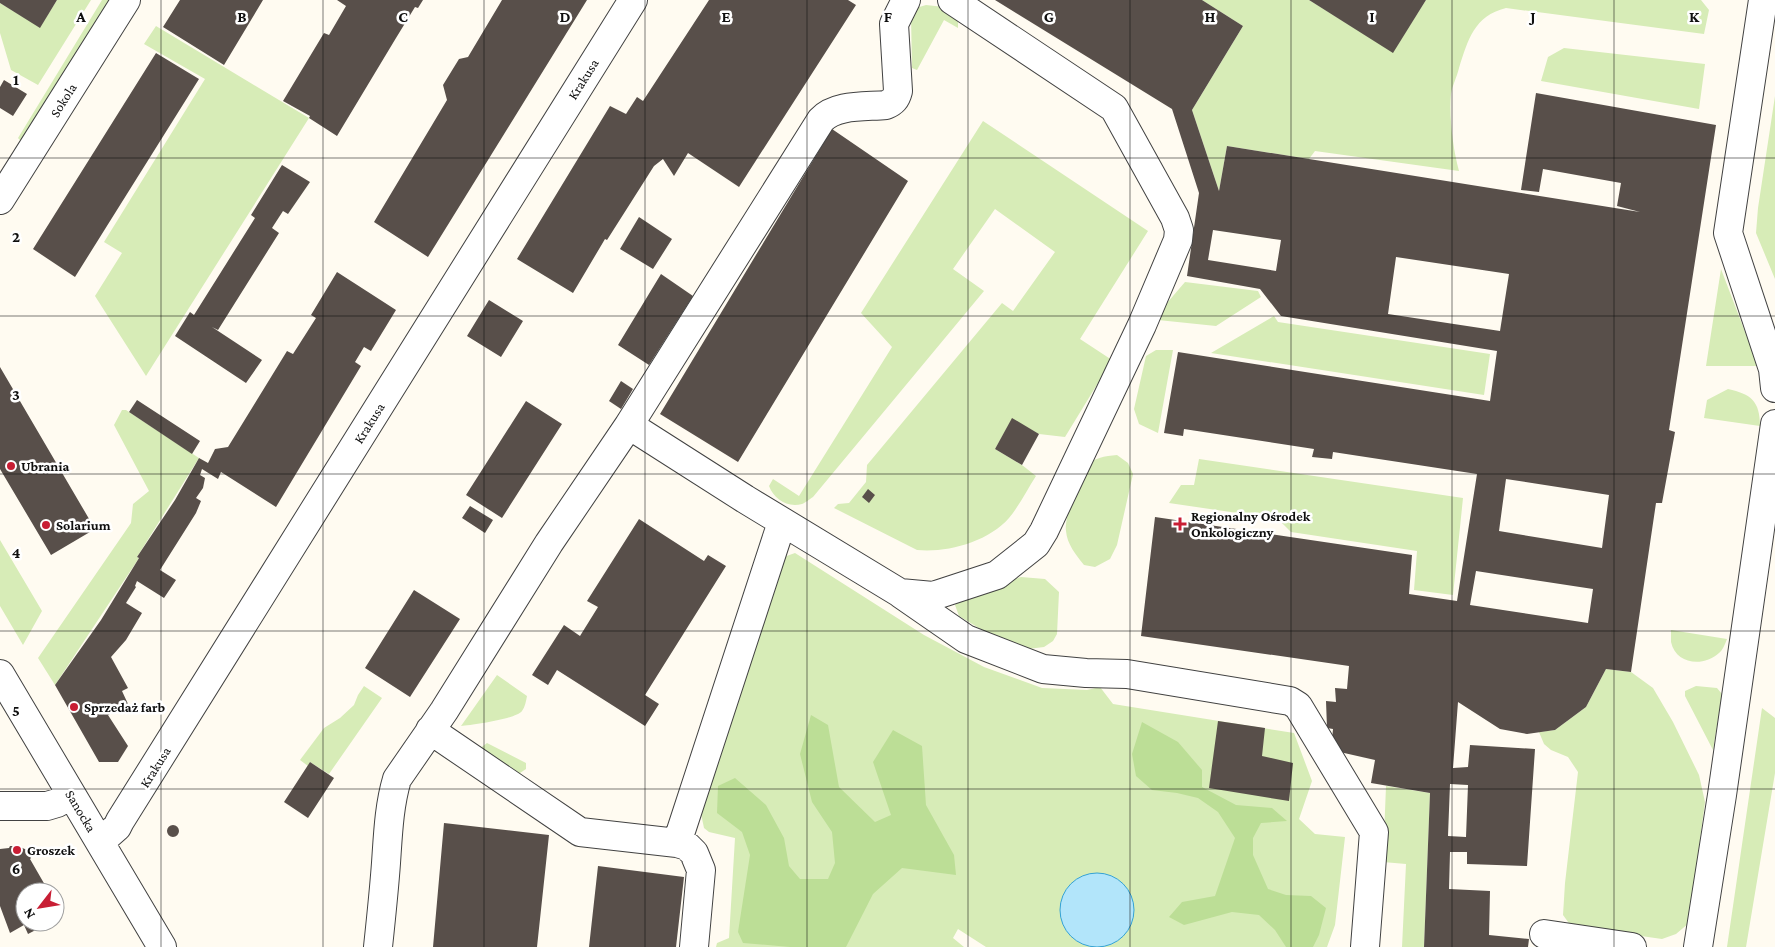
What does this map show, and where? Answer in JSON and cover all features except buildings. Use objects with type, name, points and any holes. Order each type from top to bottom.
[{"type":"street","name":"Sokola","points":[[0,200],[126,0]]},
{"type":"street","name":"Krakusa","points":[[100,842],[120,821],[633,0]]},
{"type":"street","points":[[378,947],[388,830],[393,792],[397,779],[549,543],[629,425],[820,120],[827,113],[836,110],[886,105],[893,102],[898,91],[894,24],[906,0]]},
{"type":"street","points":[[900,593],[933,596],[997,575],[1036,544],[1139,333],[1178,240],[1179,230],[1175,218],[1114,108],[952,0]]},
{"type":"street","points":[[1763,0],[1728,234],[1773,369],[1775,388]]},
{"type":"street","points":[[1698,947],[1724,785],[1775,424]]},
{"type":"street","points":[[629,425],[782,522],[900,593],[966,639],[1043,669],[1128,674],[1290,702],[1298,706],[1374,832],[1366,947]]},
{"type":"street","points":[[677,842],[782,522]]},
{"type":"street","name":"Sanocka","points":[[0,674],[162,947]]},
{"type":"street","points":[[430,730],[580,832],[677,842],[687,846],[694,853],[701,870],[694,947]]},
{"type":"street","points":[[0,806],[48,806],[71,795]]},
{"type":"street","points":[[1544,934],[1632,947]]},
{"type":"green space","points":[[57,0],[91,0],[38,85],[11,70],[0,33],[0,3],[40,27]]},
{"type":"green space","points":[[102,0],[115,0],[25,146],[18,138]]},
{"type":"green space","points":[[1202,0],[1309,0],[1393,52],[1426,0],[1701,0],[1709,10],[1704,34],[1506,8],[1495,12],[1479,23],[1469,39],[1452,91],[1452,133],[1459,171],[1315,151],[1309,159],[1227,146],[1219,191],[1192,110],[1243,26]]},
{"type":"green space","points":[[926,5],[944,7],[958,22],[958,28],[944,20],[917,70],[912,68],[911,16],[916,8]]},
{"type":"green space","points":[[156,26],[309,118],[146,376],[95,296],[122,253],[104,242],[205,79],[144,44]]},
{"type":"green space","points":[[1564,48],[1705,64],[1699,109],[1541,81],[1548,57]]},
{"type":"green space","points":[[1775,96],[1775,279],[1756,233]]},
{"type":"green space","points":[[983,121],[1148,231],[1080,339],[1112,360],[1065,437],[1039,434],[1012,419],[995,449],[1036,476],[1013,513],[990,534],[979,539],[954,548],[917,550],[834,508],[838,504],[849,503],[866,482],[867,465],[1002,303],[1013,311],[1055,252],[995,209],[953,269],[984,291],[813,497],[802,504],[791,505],[774,495],[769,486],[773,479],[799,496],[892,347],[861,313]]},
{"type":"green space","points":[[1721,269],[1758,366],[1706,366]]},
{"type":"green space","points":[[1185,282],[1258,291],[1261,297],[1216,326],[1158,320],[1167,303]]},
{"type":"green space","points":[[1274,316],[1278,322],[1490,354],[1484,395],[1211,353]]},
{"type":"green space","points":[[1156,350],[1173,350],[1158,433],[1139,424],[1134,409],[1146,356]]},
{"type":"green space","points":[[1728,389],[1743,393],[1753,400],[1760,417],[1760,426],[1704,418],[1707,400]]},
{"type":"green space","points":[[122,410],[126,410],[199,458],[137,557],[139,558],[55,685],[38,658],[131,523],[133,504],[149,491],[114,425]]},
{"type":"green space","points":[[1117,455],[1128,463],[1133,474],[1117,545],[1110,559],[1095,567],[1084,565],[1072,549],[1066,531],[1067,517],[1072,498],[1085,467],[1092,461],[1100,458]]},
{"type":"green space","points":[[1199,459],[1463,498],[1453,595],[1414,590],[1417,551],[1291,532],[1278,519],[1169,503],[1181,485],[1194,485]]},
{"type":"green space","points":[[0,540],[42,611],[23,645],[0,606]]},
{"type":"green space","points":[[795,553],[924,635],[984,667],[1042,688],[1087,690],[1100,687],[1113,704],[1294,733],[1312,781],[1299,819],[1315,834],[1345,837],[1335,925],[1327,947],[986,947],[958,929],[953,938],[964,947],[716,947],[717,943],[729,938],[735,838],[709,832],[704,828],[700,809],[781,558]]},
{"type":"green space","points":[[1021,577],[1045,579],[1059,592],[1057,634],[1053,641],[1044,647],[1028,649],[997,639],[959,616],[955,605],[963,594]]},
{"type":"green space","points":[[1671,630],[1727,639],[1722,650],[1713,657],[1699,662],[1691,661],[1684,659],[1674,650],[1671,642]]},
{"type":"green space","points":[[1606,669],[1631,672],[1653,688],[1673,722],[1699,775],[1705,802],[1689,923],[1676,934],[1662,939],[1571,926],[1563,915],[1578,772],[1568,757],[1551,750],[1544,744],[1539,732],[1555,730],[1586,707]]},
{"type":"green space","points":[[497,675],[527,696],[522,711],[512,717],[461,726]]},
{"type":"green space","points":[[364,686],[382,698],[329,774],[310,762],[308,766],[300,760],[324,728],[340,718],[354,705]]},
{"type":"green space","points":[[1696,686],[1717,688],[1722,694],[1713,750],[1685,696],[1685,691]]},
{"type":"green space","points":[[1762,708],[1775,718],[1775,773],[1746,947],[1727,947]]},
{"type":"green space","points":[[811,715],[828,725],[839,787],[875,822],[891,815],[873,762],[893,730],[922,746],[926,805],[954,855],[956,875],[902,868],[873,894],[846,947],[790,947],[743,943],[738,932],[750,855],[742,832],[717,813],[718,786],[735,778],[766,805],[784,838],[789,866],[800,879],[828,879],[835,863],[832,832],[812,802],[800,754]]},
{"type":"green space","points":[[1142,722],[1178,742],[1202,770],[1202,787],[1236,805],[1272,808],[1287,821],[1261,823],[1253,838],[1253,855],[1268,889],[1286,895],[1311,896],[1326,908],[1319,935],[1313,947],[1286,947],[1275,930],[1259,915],[1232,912],[1184,925],[1169,917],[1182,902],[1215,896],[1235,838],[1218,812],[1198,798],[1152,790],[1136,776],[1132,754]]},
{"type":"green space","points":[[487,743],[526,763],[526,769],[514,774],[479,749]]},
{"type":"green space","points":[[1386,786],[1430,793],[1424,947],[1402,947],[1406,864],[1383,862]]},
{"type":"water","points":[[1090,873],[1104,873],[1118,879],[1128,889],[1134,903],[1132,924],[1118,941],[1104,947],[1090,947],[1076,941],[1066,931],[1060,917],[1060,903],[1066,889],[1076,879]]},
{"type":"place","name":"Ubrania","points":[[11,466]]},
{"type":"place","name":"Regionalny Ośrodek Onkologiczny","points":[[1180,524]]},
{"type":"place","name":"Solarium","points":[[46,525]]},
{"type":"place","name":"Sprzedaż farb","points":[[74,707]]},
{"type":"place","name":"Groszek","points":[[17,850]]}]
